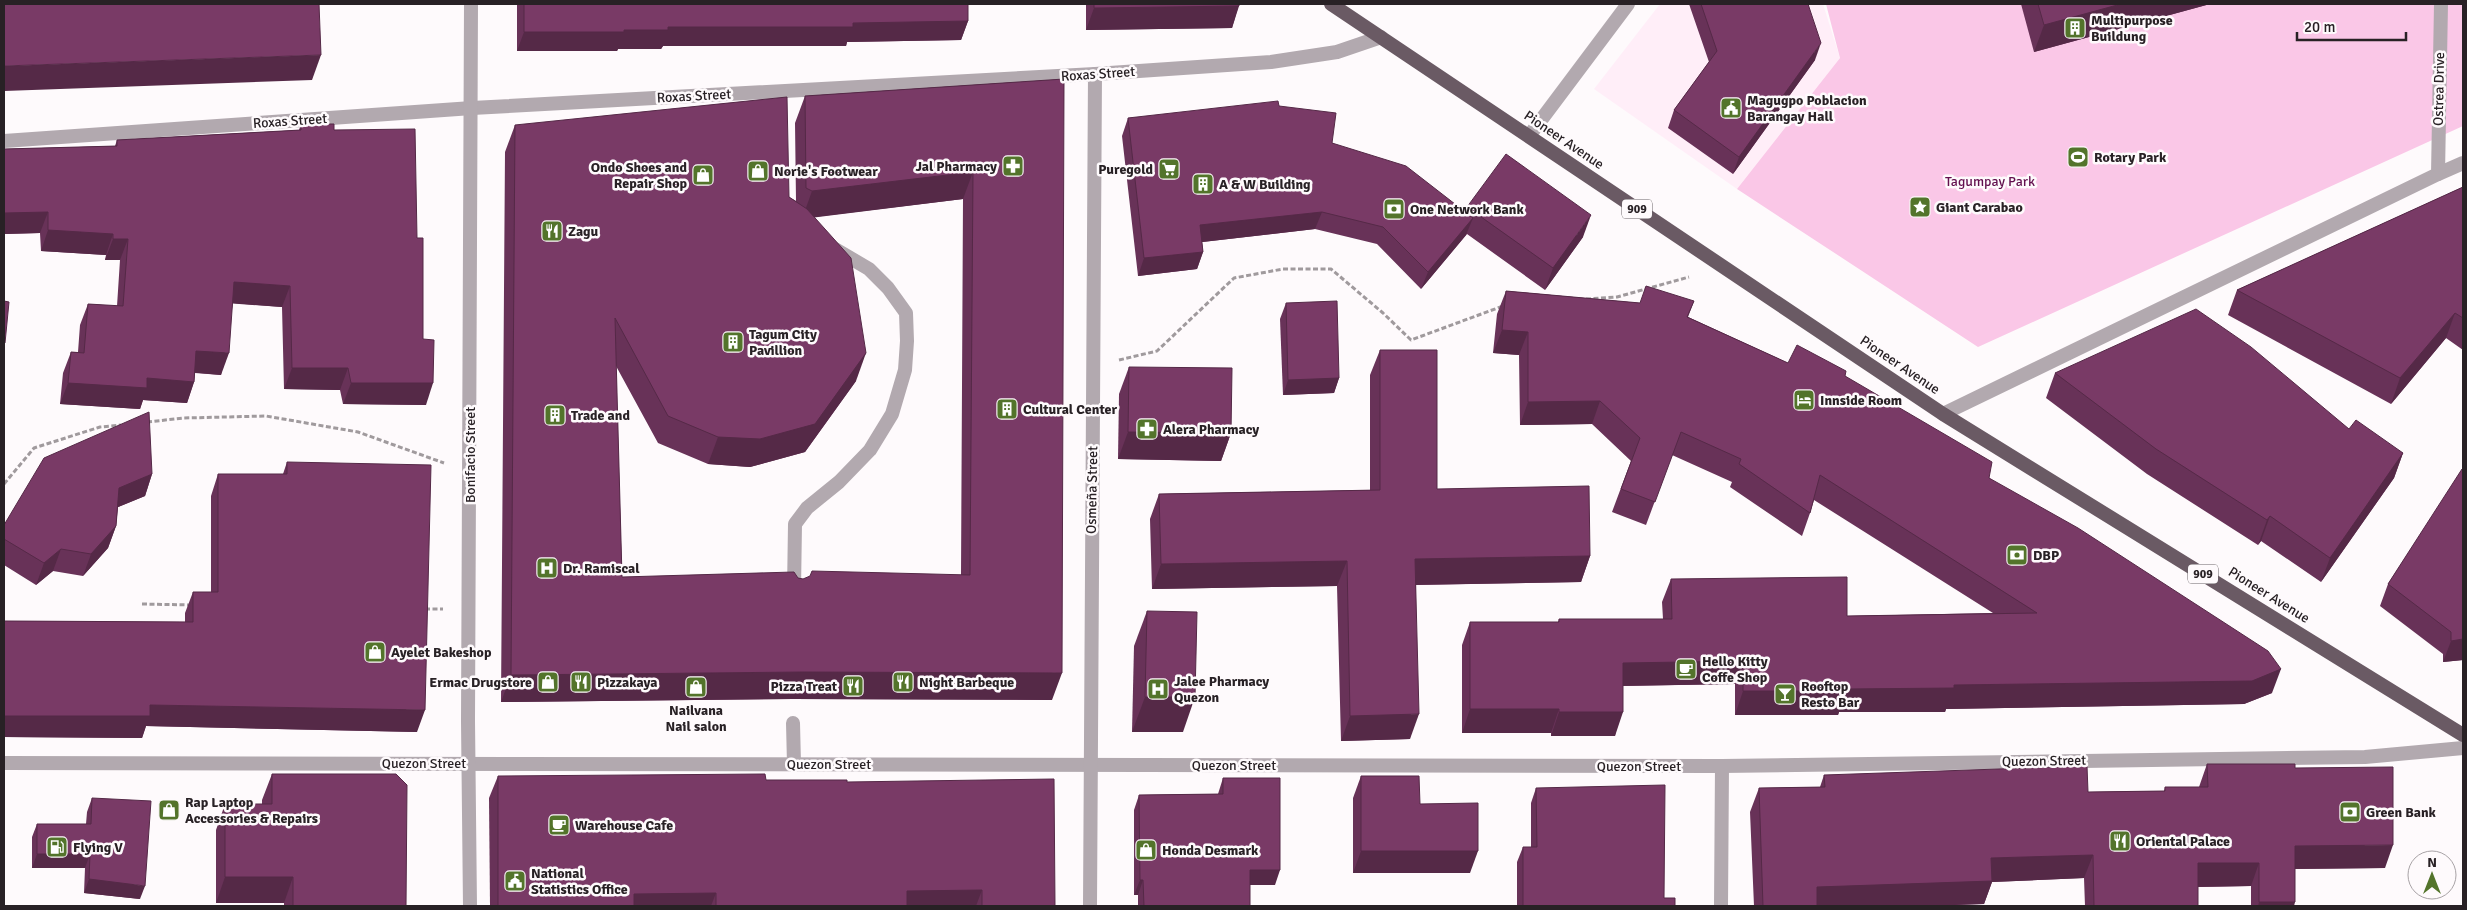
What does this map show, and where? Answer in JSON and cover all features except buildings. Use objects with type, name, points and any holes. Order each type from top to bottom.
[{"type":"highway","name":"Pioneer Avenue","points":[[1331,4],[1943,414],[2463,736]]},
{"type":"street","name":"Bonifacio Street","points":[[470,906],[468,763],[471,4]]},
{"type":"street","points":[[1529,136],[1628,4]]},
{"type":"street","name":"Ostrea Drive","points":[[2438,174],[2441,4]]},
{"type":"street","name":"Roxas Street","points":[[4,141],[472,108],[1095,74],[1271,62],[1337,52],[1381,37]]},
{"type":"street","name":"Osmeña Street","points":[[1090,906],[1089,765],[1095,74]]},
{"type":"street","points":[[786,91],[786,107]]},
{"type":"street","points":[[1943,414],[2463,163]]},
{"type":"street","points":[[794,598],[795,524],[807,508],[839,482],[874,443],[892,414],[905,370],[906,313],[888,288],[869,269],[820,240]]},
{"type":"street","points":[[794,723],[794,764]]},
{"type":"street","name":"Quezon Street","points":[[4,763],[1722,766],[2365,757],[2463,748]]},
{"type":"street","points":[[1721,906],[1722,766]]},
{"type":"path","points":[[1579,299],[1617,298],[1724,267]]},
{"type":"path","points":[[1093,366],[1157,351],[1234,278],[1283,269],[1331,269],[1383,312],[1410,340],[1504,306]]},
{"type":"path","points":[[137,423],[184,418],[266,416],[358,432],[470,473]]},
{"type":"path","points":[[4,484],[34,448],[100,427],[128,424]]},
{"type":"path","points":[[142,604],[192,605]]},
{"type":"path","points":[[420,609],[469,609]]},
{"type":"shaded area","points":[[1660,4],[1823,4],[1840,58],[1737,189],[1594,89]]},
{"type":"green space","name":"Rotary Park","points":[[1826,4],[2463,4],[2463,126],[1978,347],[1737,189],[1840,58]]},
{"type":"place","name":"Multipurpose Buildung","points":[[2075,28]]},
{"type":"place","name":"Magugpo Poblacion Barangay Hall","points":[[1731,108]]},
{"type":"place","name":"Rotary Park","points":[[2078,157]]},
{"type":"place","name":"Jal Pharmacy","points":[[1013,166]]},
{"type":"place","name":"Puregold","points":[[1169,169]]},
{"type":"place","name":"Norie's Footwear","points":[[758,171]]},
{"type":"place","name":"Ondo Shoes and Repair Shop","points":[[703,175]]},
{"type":"place","name":"A & W Building","points":[[1203,184]]},
{"type":"place","name":"Giant Carabao","points":[[1920,207]]},
{"type":"place","name":"One Network Bank","points":[[1394,209]]},
{"type":"place","name":"Zagu","points":[[552,231]]},
{"type":"place","name":"Tagum City Pavillion","points":[[733,342]]},
{"type":"place","name":"Innside Room","points":[[1804,400]]},
{"type":"place","name":"Cultural Center","points":[[1007,409]]},
{"type":"place","name":"Trade and","points":[[555,415]]},
{"type":"place","name":"Alera Pharmacy","points":[[1147,429]]},
{"type":"place","name":"DBP","points":[[2017,555]]},
{"type":"place","name":"Dr. Ramiscal","points":[[547,568]]},
{"type":"place","name":"Ayelet Bakeshop","points":[[375,652]]},
{"type":"place","name":"Hello Kitty Coffe Shop","points":[[1686,669]]},
{"type":"place","name":"Ermac Drugstore","points":[[548,682]]},
{"type":"place","name":"Pizzakaya","points":[[581,682]]},
{"type":"place","name":"Night Barbeque","points":[[903,682]]},
{"type":"place","name":"Pizza Treat","points":[[853,686]]},
{"type":"place","name":"Nailvana Nail salon","points":[[696,687]]},
{"type":"place","name":"Jalee Pharmacy Quezon","points":[[1158,689]]},
{"type":"place","name":"Rooftop Resto Bar","points":[[1785,694]]},
{"type":"place","name":"Rap Laptop Accessories & Repairs","points":[[169,810]]},
{"type":"place","name":"Green Bank","points":[[2350,812]]},
{"type":"place","name":"Warehouse Cafe","points":[[559,825]]},
{"type":"place","name":"Oriental Palace","points":[[2120,841]]},
{"type":"place","name":"Flying V","points":[[57,847]]},
{"type":"place","name":"Honda Desmark","points":[[1146,850]]},
{"type":"place","name":"National Statistics Office","points":[[515,881]]},
{"type":"park label","name":"Tagumpay Park","points":[[1990,181]]}]
